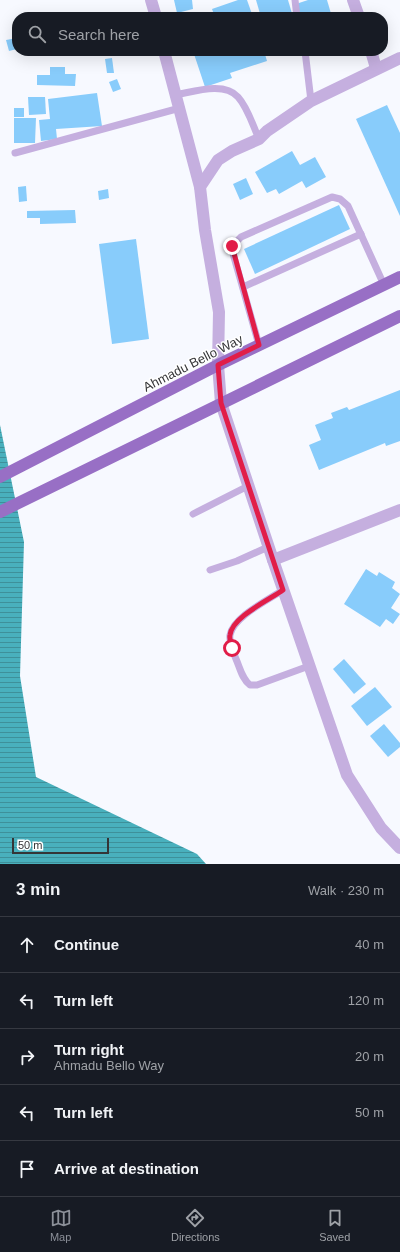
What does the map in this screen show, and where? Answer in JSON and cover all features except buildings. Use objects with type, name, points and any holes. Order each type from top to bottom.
[{"type":"main road","name":"Ahmadu Bello Way","points":[[0,477],[32,462],[218,365],[400,277]]},
{"type":"main road","points":[[0,512],[400,316]]},
{"type":"street","points":[[151,0],[155,12]]},
{"type":"street","points":[[353,0],[357,12]]},
{"type":"street","points":[[165,56],[200,187],[205,230],[219,312],[218,365],[221,403],[268,547],[347,775],[381,828],[400,848]]},
{"type":"street","points":[[372,56],[376,68]]},
{"type":"street","points":[[200,187],[218,160],[232,150],[259,139],[267,131],[311,101],[376,68],[400,58]]},
{"type":"street","points":[[273,560],[400,510]]},
{"type":"lane","points":[[295,0],[296,12]]},
{"type":"lane","points":[[306,56],[311,101]]},
{"type":"lane","points":[[175,95],[220,88],[231,91],[239,98],[259,139]]},
{"type":"lane","points":[[15,153],[180,108]]},
{"type":"lane","points":[[259,345],[232,250],[234,244],[241,237],[332,197],[340,199],[348,206],[384,285]]},
{"type":"lane","points":[[243,287],[361,234]]},
{"type":"lane","points":[[193,514],[248,486]]},
{"type":"lane","points":[[210,570],[238,561],[268,547]]},
{"type":"lane","points":[[283,590],[240,618],[232,628],[230,636],[232,648],[245,681],[250,685],[257,685],[309,666]]},
{"type":"water","points":[[0,425],[24,542],[20,676],[36,777],[197,854],[206,864],[0,864]]},
{"type":"route","points":[[232,246],[259,345],[218,365],[221,403],[283,590],[240,618],[232,628],[230,636],[232,648]]}]
